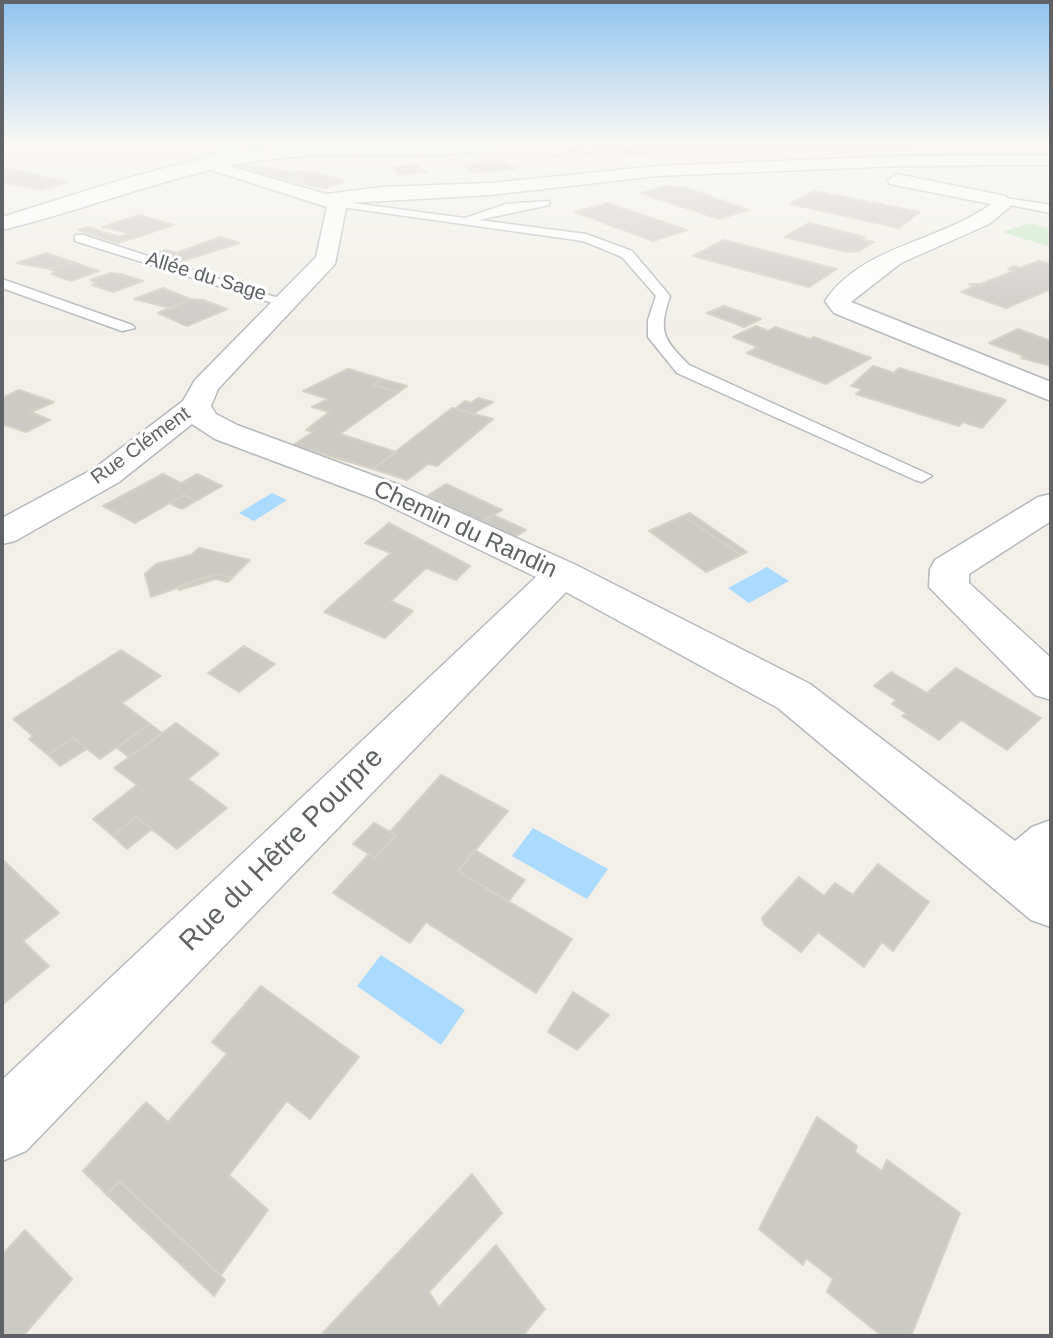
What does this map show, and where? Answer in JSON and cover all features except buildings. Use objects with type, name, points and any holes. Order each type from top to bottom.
[{"type":"street","points":[[2,224],[64,205]]},
{"type":"street","points":[[196,406],[205,386],[327,259],[334,205]]},
{"type":"street","points":[[1001,205],[988,217],[912,248],[866,275],[837,301],[843,308],[1051,392]]},
{"type":"street","name":"Rue Clément","points":[[2,533],[107,475],[196,406]]},
{"type":"street","name":"Chemin du Randin","points":[[196,406],[205,420],[226,432],[387,492],[562,574],[794,696],[1039,873]]},
{"type":"street","points":[[1051,505],[949,569],[949,587],[1051,684]]},
{"type":"street","name":"Rue du Hêtre Pourpre","points":[[2,1127],[562,574]]},
{"type":"lane","points":[[357,205],[586,238],[627,254],[663,296],[653,332],[658,346],[683,369],[922,476]]},
{"type":"lane","points":[[466,222],[506,208],[526,205]]},
{"type":"lane","points":[[1030,205],[1051,209]]},
{"type":"lane","name":"Allée du Sage","points":[[79,238],[287,303]]},
{"type":"lane","points":[[2,283],[127,328]]},
{"type":"green space","points":[[1031,223],[1051,229],[1051,247],[1002,232]]},
{"type":"water","points":[[272,493],[287,500],[254,521],[239,513]]},
{"type":"water","points":[[767,567],[789,581],[749,603],[728,588]]},
{"type":"water","points":[[533,828],[608,869],[587,899],[512,856]]},
{"type":"water","points":[[381,955],[465,1010],[441,1045],[357,986]]}]
